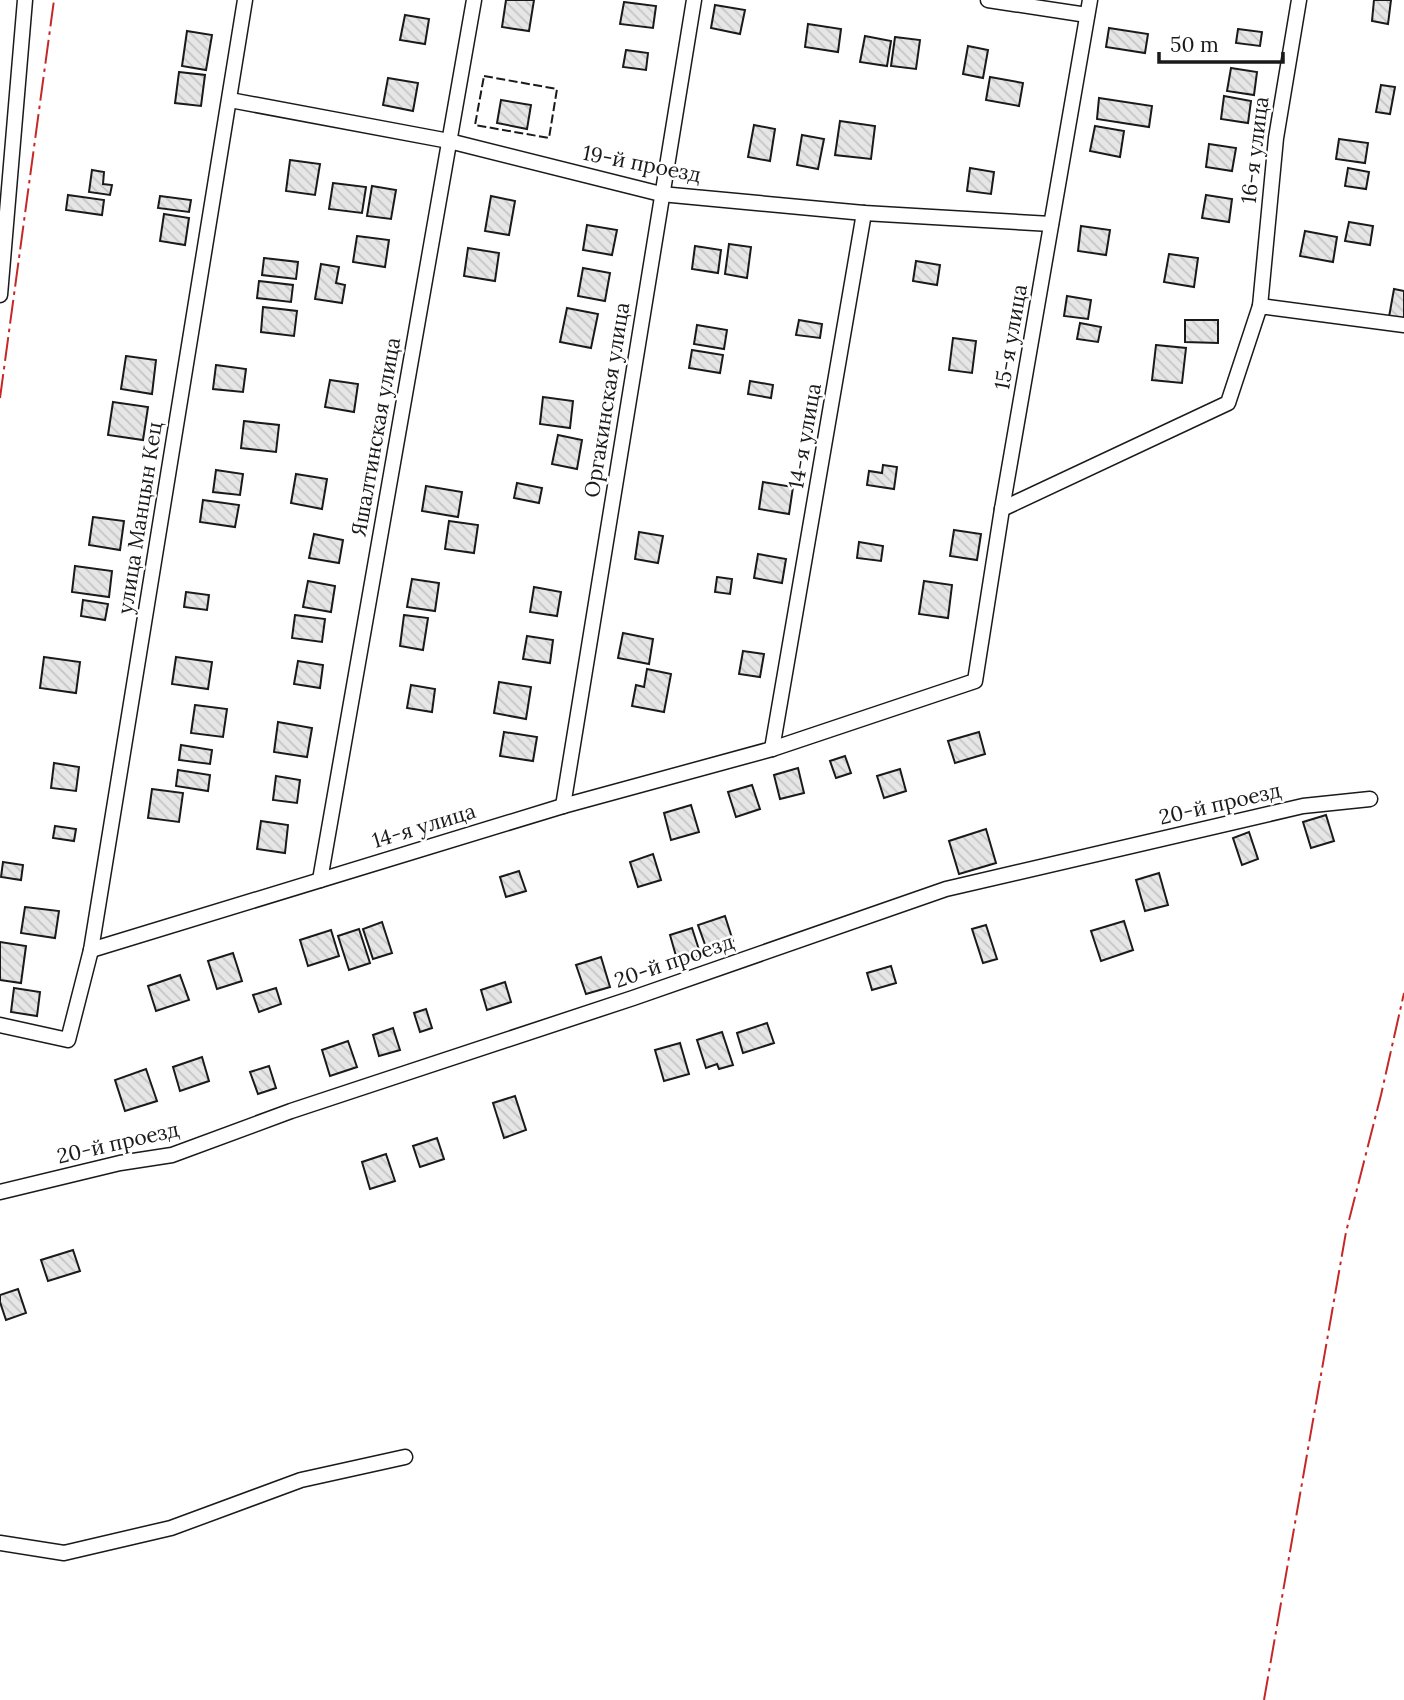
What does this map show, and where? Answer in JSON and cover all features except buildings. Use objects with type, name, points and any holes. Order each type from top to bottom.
[{"type":"street","points":[[0,295],[25,0]]},
{"type":"street","name":"улица Манцын Кец","points":[[0,1025],[68,1040],[91,950],[245,0]]},
{"type":"street","name":"Яшалтинская улица","points":[[320,880],[474,0]]},
{"type":"street","name":"Оргакинская улица","points":[[563,806],[694,0]]},
{"type":"street","points":[[988,0],[1087,15]]},
{"type":"street","name":"15-я улица","points":[[975,681],[1090,0]]},
{"type":"street","name":"16-я улица","points":[[1002,509],[1228,403],[1260,306],[1276,138],[1298,0]]},
{"type":"street","name":"19-й проезд","points":[[230,100],[449,141],[662,194],[864,213],[1051,223]]},
{"type":"street","name":"14-я улица","points":[[772,749],[864,213]]},
{"type":"street","points":[[1260,306],[1404,325]]},
{"type":"street","name":"14-я улица","points":[[91,950],[563,806],[772,749],[975,681]]},
{"type":"street","name":"20-й проезд","points":[[0,1192],[120,1163],[172,1155],[291,1111],[634,998],[946,889],[1303,806],[1370,799]]},
{"type":"street","points":[[0,1543],[64,1553],[171,1528],[301,1480],[405,1457]]},
{"type":"fence","points":[[484,76],[557,89],[549,138],[475,125],[484,76]]},
{"type":"power","points":[[0,398],[54,0]]},
{"type":"power","points":[[1264,1700],[1346,1232],[1404,993]]}]
